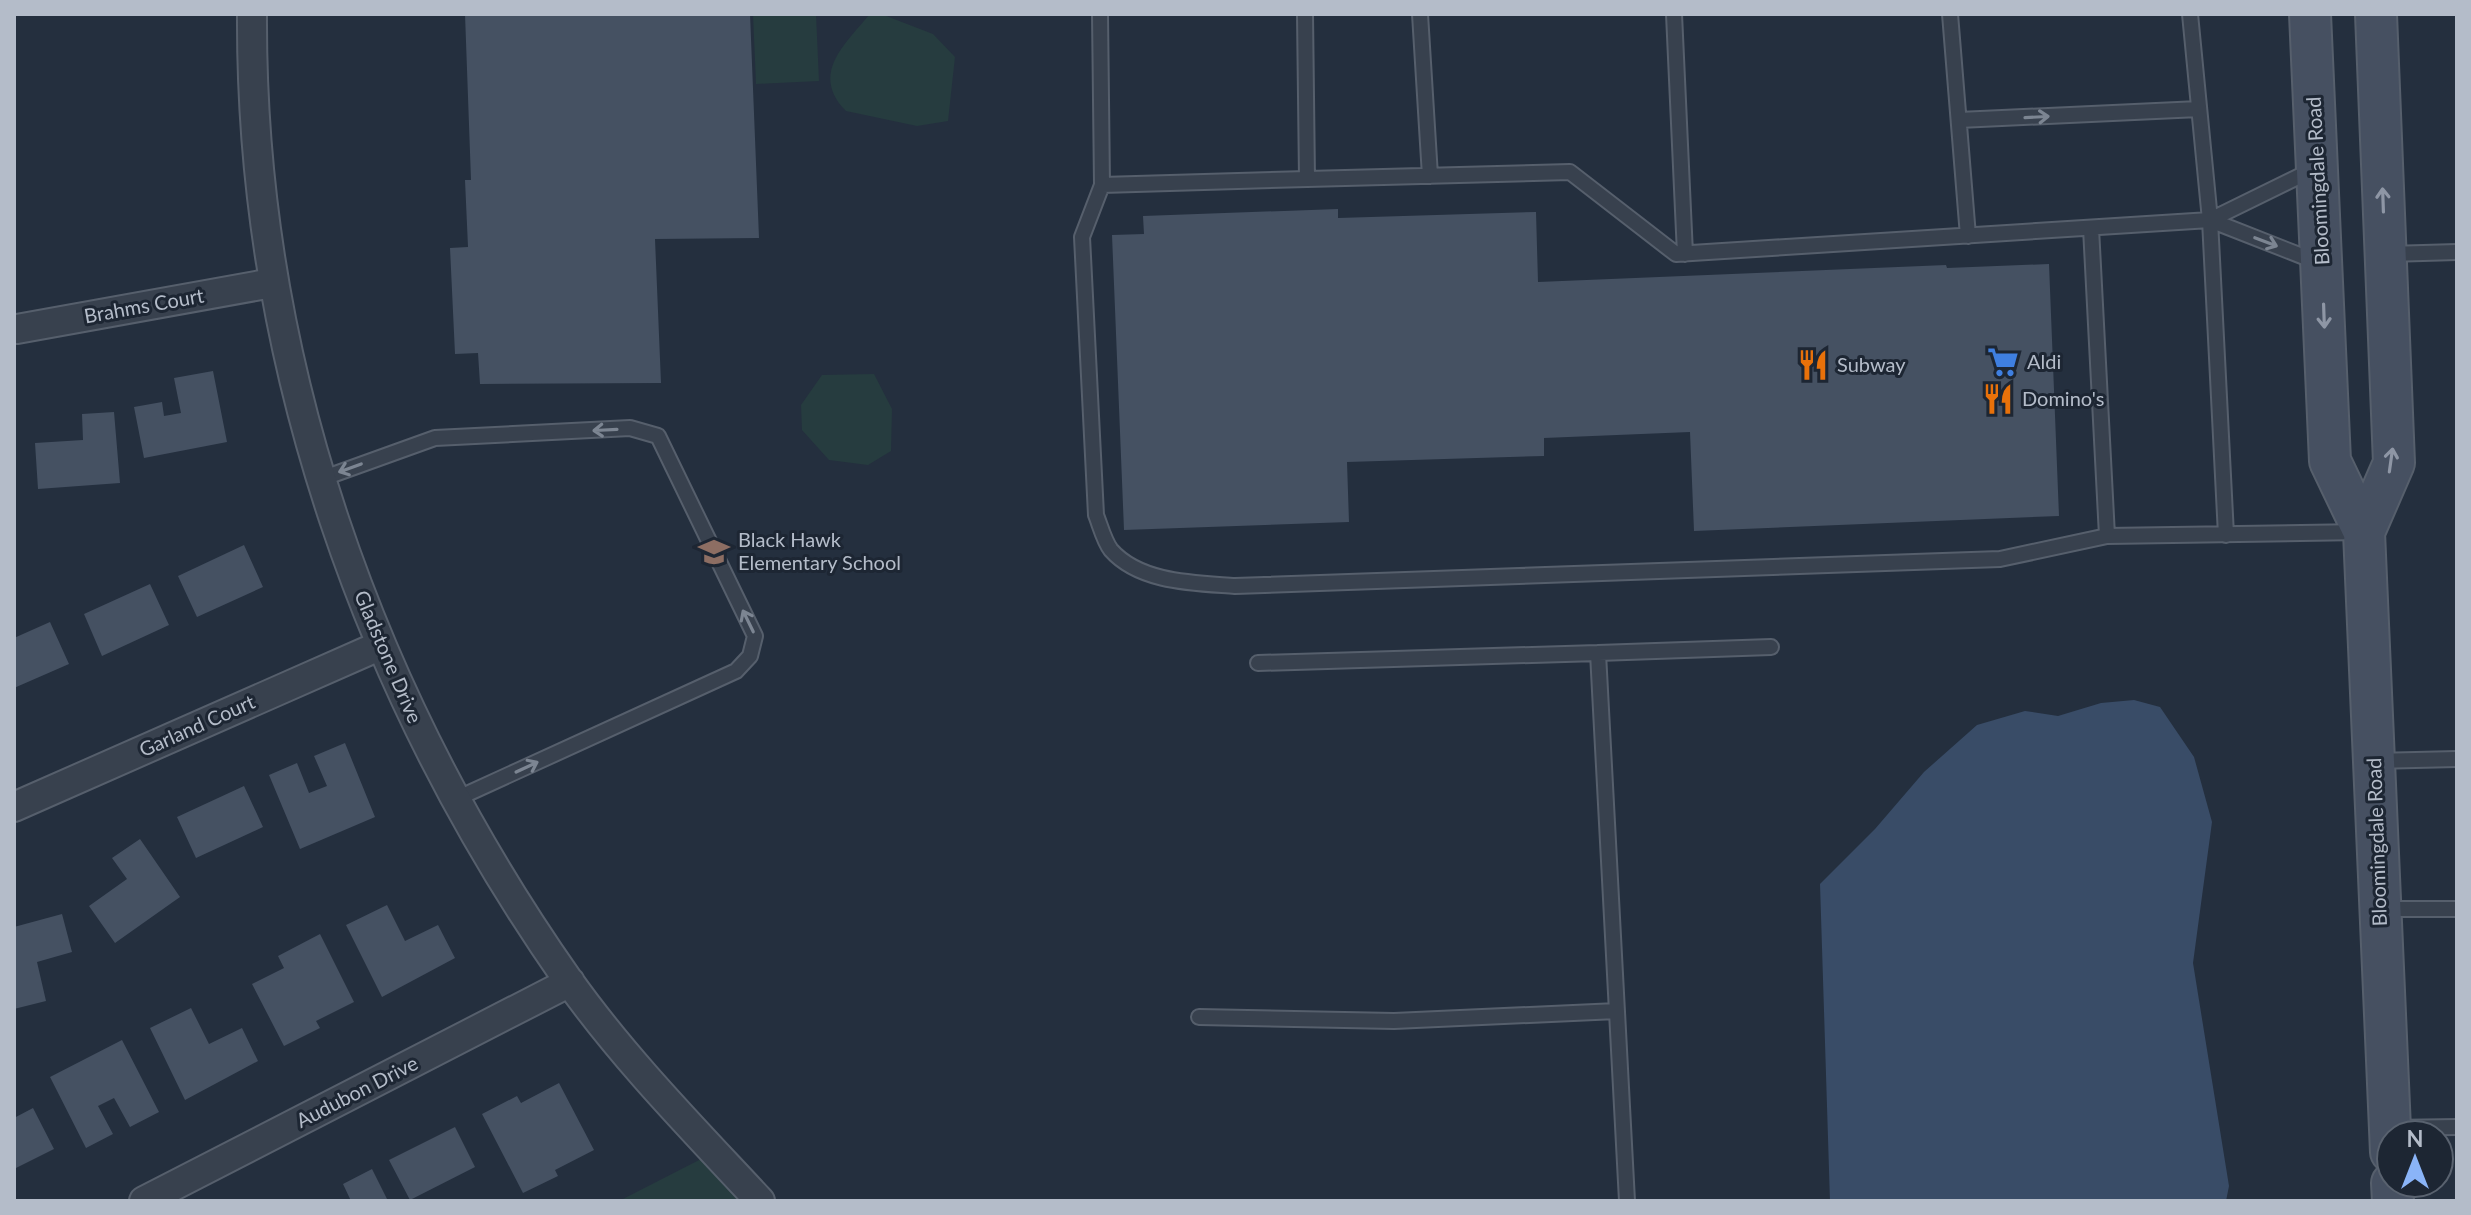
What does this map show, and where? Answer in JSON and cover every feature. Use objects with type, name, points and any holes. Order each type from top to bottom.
[{"type":"main road","name":"Bloomingdale Road","points":[[2310,14],[2330,461],[2364,532],[2389,1119]]},
{"type":"main road","name":"Bloomingdale Road","points":[[2364,532],[2394,463],[2376,14]]},
{"type":"street","name":"Gladstone Drive","points":[[252,14],[252,83],[272,283],[321,479],[379,646],[484,851],[570,982],[668,1102],[760,1201]]},
{"type":"street","name":"Brahms Court","points":[[17,329],[272,283]]},
{"type":"street","name":"Garland Court","points":[[14,807],[379,646]]},
{"type":"street","name":"Audubon Drive","points":[[144,1201],[570,982]]},
{"type":"lane","points":[[1100,14],[1102,185],[1082,237],[1096,515],[1110,549],[1138,569],[1182,582],[1235,586],[2000,559],[2107,536],[2364,532]]},
{"type":"lane","points":[[1305,14],[1307,179]]},
{"type":"lane","points":[[1420,14],[1430,176]]},
{"type":"lane","points":[[1674,14],[1685,254]]},
{"type":"lane","points":[[1950,14],[1968,236]]},
{"type":"lane","points":[[2190,14],[2210,220],[2226,535]]},
{"type":"lane","points":[[1959,120],[2199,109]]},
{"type":"lane","points":[[1102,185],[1570,172],[1676,254],[1685,254],[2210,220],[2318,167]]},
{"type":"lane","points":[[2210,220],[2322,264]]},
{"type":"lane","points":[[2091,228],[2107,536]]},
{"type":"lane","points":[[2385,254],[2457,252]]},
{"type":"lane","points":[[321,479],[435,438],[630,428],[646,431],[658,436],[755,636],[750,656],[736,671],[456,799]]},
{"type":"lane","points":[[1258,663],[1771,647]]},
{"type":"lane","points":[[1598,653],[1627,1201]]},
{"type":"lane","points":[[2374,761],[2457,759]]},
{"type":"lane","points":[[2380,909],[2457,909]]},
{"type":"lane","points":[[1199,1017],[1394,1021],[1617,1011]]},
{"type":"green space","points":[[753,14],[816,14],[819,81],[756,84]]},
{"type":"green space","points":[[870,14],[881,14],[933,34],[955,57],[948,121],[917,126],[846,111],[835,97],[831,72],[835,60]]},
{"type":"green space","points":[[874,374],[892,409],[891,451],[868,465],[829,460],[802,430],[801,405],[822,375]]},
{"type":"green space","points":[[705,1157],[749,1201],[619,1201]]},
{"type":"water","points":[[2134,700],[2160,707],[2194,757],[2212,822],[2193,963],[2229,1186],[2226,1201],[1830,1201],[1820,884],[1875,829],[1924,772],[1977,725],[2025,711],[2058,716],[2101,703]]},
{"type":"building","points":[[465,14],[750,14],[759,238],[655,239],[661,383],[480,384],[478,353],[455,354],[450,248],[468,247],[465,180],[471,180]]},
{"type":"building","points":[[1338,209],[1338,218],[1536,212],[1538,282],[1946,265],[1947,268],[2049,264],[2059,516],[1694,531],[1690,432],[1544,438],[1544,456],[1347,462],[1349,522],[1124,530],[1112,235],[1144,234],[1143,216]]},
{"type":"building","points":[[213,371],[227,442],[144,458],[134,407],[162,402],[164,416],[181,413],[174,378]]},
{"type":"building","points":[[114,412],[120,483],[38,489],[35,443],[83,440],[82,414]]},
{"type":"building","points":[[244,545],[263,587],[197,617],[178,576]]},
{"type":"building","points":[[150,584],[169,625],[102,656],[84,614]]},
{"type":"building","points":[[50,622],[69,664],[14,688],[14,638]]},
{"type":"building","points":[[345,743],[375,817],[300,849],[269,775],[297,763],[309,793],[327,786],[314,756]]},
{"type":"building","points":[[244,786],[263,827],[196,858],[177,817]]},
{"type":"building","points":[[140,839],[180,897],[115,943],[89,906],[127,879],[112,858]]},
{"type":"building","points":[[387,905],[405,941],[438,925],[455,958],[382,997],[346,925]]},
{"type":"building","points":[[62,914],[72,952],[37,962],[46,1001],[14,1009],[14,927]]},
{"type":"building","points":[[320,934],[354,1002],[316,1021],[320,1028],[284,1046],[252,984],[284,968],[278,956]]},
{"type":"building","points":[[191,1008],[209,1044],[242,1028],[258,1061],[185,1100],[150,1028]]},
{"type":"building","points":[[122,1040],[159,1112],[130,1127],[114,1098],[98,1106],[113,1134],[86,1148],[50,1077]]},
{"type":"building","points":[[559,1083],[594,1150],[555,1170],[558,1176],[523,1193],[482,1114],[517,1096],[521,1103]]},
{"type":"building","points":[[33,1108],[54,1149],[14,1169],[14,1118]]},
{"type":"building","points":[[455,1127],[475,1167],[410,1200],[389,1160]]},
{"type":"building","points":[[372,1169],[388,1201],[351,1201],[343,1184]]},
{"type":"place","name":"Aldi","points":[[2003,362]]},
{"type":"place","name":"Subway","points":[[1813,365]]},
{"type":"place","name":"Domino's","points":[[1998,399]]},
{"type":"place","name":"Black Hawk Elementary School","points":[[714,552]]}]
